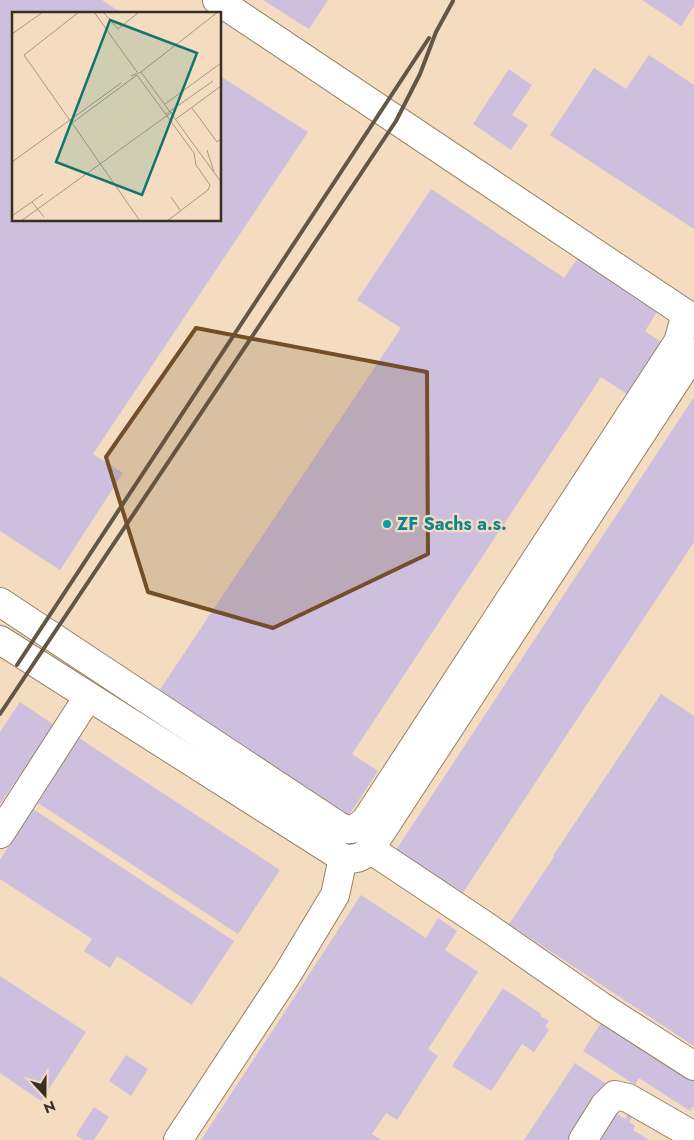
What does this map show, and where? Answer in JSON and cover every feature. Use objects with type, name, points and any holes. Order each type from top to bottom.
[{"type":"lane","points":[[0,602],[337,825],[344,829],[352,830],[359,827],[366,820],[678,342],[690,316],[217,0]]},
{"type":"lane","points":[[9,646],[344,858],[353,860],[363,857],[694,353]]},
{"type":"lane","points":[[0,834],[88,697]]},
{"type":"lane","points":[[370,849],[602,1007],[694,1066]]},
{"type":"lane","points":[[178,1140],[288,973],[335,895],[344,858]]},
{"type":"lane","points":[[583,1140],[605,1105],[615,1095],[628,1098],[694,1136]]},
{"type":"highlighted area","points":[[196,328],[427,372],[428,554],[273,628],[148,592],[106,457]]},
{"type":"building","points":[[0,0],[102,0],[120,12],[12,12],[12,221],[221,221],[221,77],[308,132],[93,454],[123,473],[60,570],[0,531]]},
{"type":"building","points":[[263,0],[328,0],[309,29]]},
{"type":"building","points":[[642,0],[694,0],[694,6],[681,26]]},
{"type":"building","points":[[649,55],[694,85],[694,229],[550,135],[594,68],[626,89]]},
{"type":"building","points":[[509,69],[532,85],[512,115],[528,125],[511,150],[473,124]]},
{"type":"building","name":"ZF Sachs a.s.","points":[[431,189],[564,278],[578,258],[657,312],[645,331],[661,342],[627,394],[601,377],[352,754],[378,771],[347,818],[157,694],[401,328],[357,300]]},
{"type":"building","points":[[694,397],[694,542],[462,894],[396,850]]},
{"type":"building","points":[[661,694],[694,716],[694,1046],[509,924]]},
{"type":"building","points":[[20,702],[54,725],[0,804],[0,732]]},
{"type":"building","points":[[79,738],[280,870],[238,934],[38,803]]},
{"type":"building","points":[[33,809],[234,941],[192,1005],[117,956],[110,968],[84,951],[92,939],[0,879],[0,860]]},
{"type":"building","points":[[361,895],[426,938],[438,918],[457,931],[445,950],[478,972],[428,1049],[438,1056],[397,1120],[386,1113],[372,1134],[381,1140],[201,1140]]},
{"type":"building","points":[[0,976],[86,1032],[41,1101],[0,1073]]},
{"type":"building","points":[[503,988],[549,1021],[545,1026],[549,1030],[534,1052],[522,1044],[491,1091],[452,1066]]},
{"type":"building","points":[[605,1017],[694,1076],[694,1106],[690,1111],[639,1078],[635,1085],[583,1051]]},
{"type":"building","points":[[126,1055],[148,1069],[131,1096],[109,1081]]},
{"type":"building","points":[[575,1063],[608,1085],[572,1140],[524,1140]]},
{"type":"building","points":[[94,1107],[109,1117],[94,1140],[83,1140],[76,1135]]},
{"type":"building","points":[[615,1112],[625,1119],[628,1114],[633,1116],[629,1122],[635,1126],[633,1130],[649,1140],[597,1140]]},
{"type":"railway","points":[[0,714],[396,121],[420,74],[436,32],[453,1]]},
{"type":"railway","points":[[17,665],[429,38]]},
{"type":"place","name":"ZF Sachs a.s.","points":[[387,524]]}]
